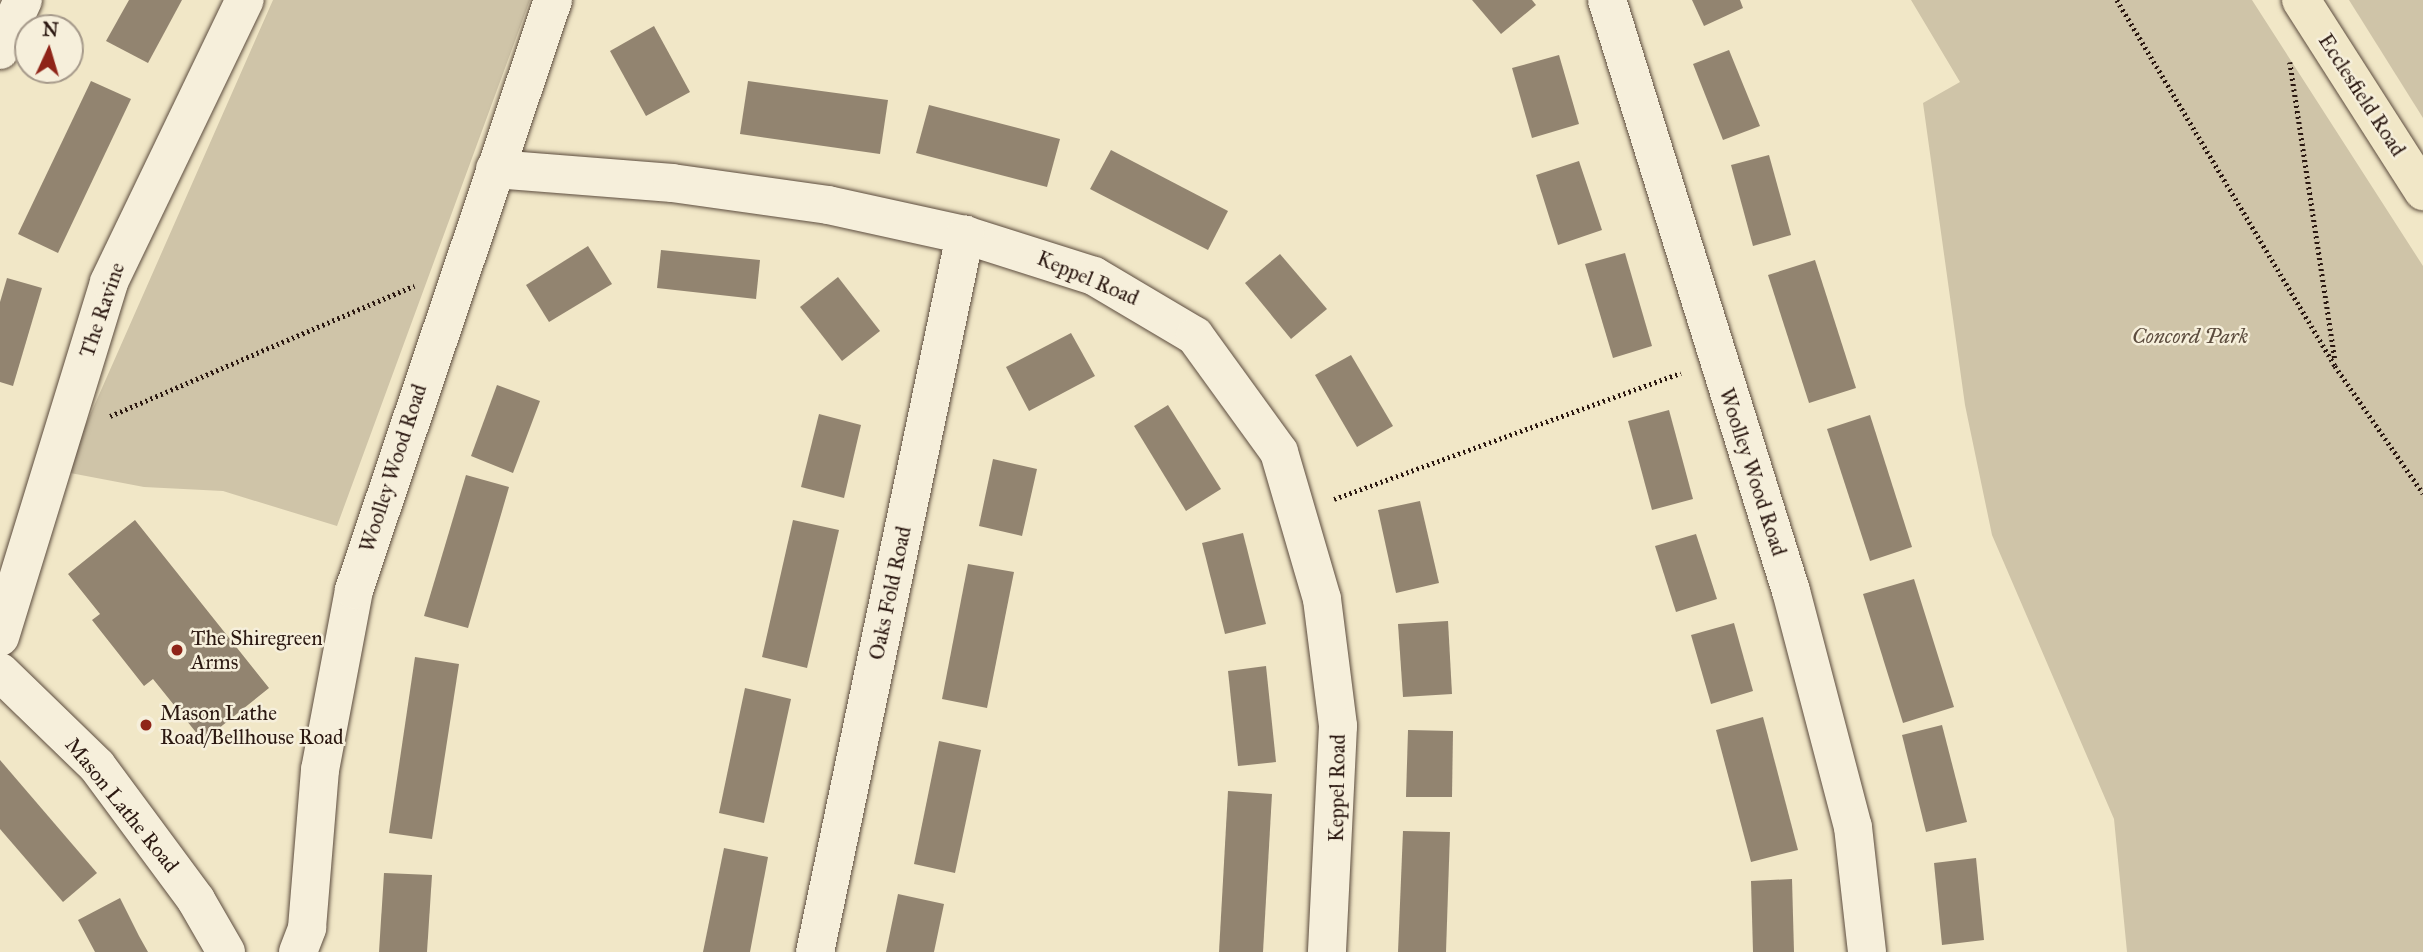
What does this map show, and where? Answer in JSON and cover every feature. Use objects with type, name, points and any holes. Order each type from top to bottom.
[{"type":"main road","name":"Ecclesfield Road","points":[[2301,0],[2423,191]]},
{"type":"street","points":[[0,50],[23,0]]},
{"type":"street","name":"The Ravine","points":[[0,637],[109,282],[245,0]]},
{"type":"street","name":"Woolley Wood Road","points":[[298,952],[307,928],[320,770],[354,590],[458,267],[553,0]]},
{"type":"street","name":"Woolley Wood Road","points":[[1607,0],[1716,360],[1791,591],[1853,827],[1867,952]]},
{"type":"street","name":"Keppel Road","points":[[495,169],[672,183],[828,205],[965,235],[1094,276],[1195,336],[1279,452],[1300,511],[1322,599],[1338,726],[1327,952]]},
{"type":"street","name":"Oaks Fold Road","points":[[815,952],[965,235]]},
{"type":"street","name":"Mason Lathe Road","points":[[0,673],[97,766],[196,900],[226,952]]},
{"type":"path","points":[[2117,0],[2335,366],[2423,493]]},
{"type":"path","points":[[2289,54],[2335,366]]},
{"type":"path","points":[[61,437],[458,267]]},
{"type":"path","points":[[1300,511],[1716,360]]},
{"type":"green space","points":[[273,0],[530,0],[337,526],[223,491],[144,487],[65,472]]},
{"type":"green space","name":"Concord Park","points":[[1911,0],[2252,0],[2423,266],[2423,952],[2127,952],[2114,819],[1992,535],[1965,405],[1923,103],[1960,82]]},
{"type":"green space","points":[[2349,0],[2423,0],[2423,118]]},
{"type":"building","points":[[129,0],[182,0],[148,63],[106,41]]},
{"type":"building","points":[[1472,0],[1532,0],[1536,5],[1501,34]]},
{"type":"building","points":[[1692,0],[1740,0],[1743,8],[1704,26]]},
{"type":"building","points":[[654,26],[690,92],[646,116],[610,51]]},
{"type":"building","points":[[1729,50],[1760,126],[1723,140],[1693,64]]},
{"type":"building","points":[[1559,55],[1579,124],[1532,138],[1512,68]]},
{"type":"building","points":[[91,81],[131,99],[58,253],[18,234]]},
{"type":"building","points":[[748,81],[888,100],[880,154],[740,134]]},
{"type":"building","points":[[929,105],[1060,139],[1047,187],[916,153]]},
{"type":"building","points":[[1111,150],[1228,211],[1208,250],[1090,189]]},
{"type":"building","points":[[1769,155],[1791,235],[1753,246],[1731,165]]},
{"type":"building","points":[[1579,161],[1602,230],[1558,245],[1536,175]]},
{"type":"building","points":[[588,246],[612,284],[549,322],[526,285]]},
{"type":"building","points":[[661,250],[760,260],[756,299],[657,288]]},
{"type":"building","points":[[1625,253],[1652,346],[1613,358],[1585,264]]},
{"type":"building","points":[[1280,254],[1327,309],[1291,339],[1245,283]]},
{"type":"building","points":[[1815,260],[1856,388],[1809,403],[1768,275]]},
{"type":"building","points":[[838,277],[880,331],[842,361],[800,307]]},
{"type":"building","points":[[7,278],[42,288],[13,386],[0,382],[0,302]]},
{"type":"building","points":[[1071,333],[1095,376],[1029,411],[1006,367]]},
{"type":"building","points":[[1351,355],[1393,426],[1357,447],[1315,375]]},
{"type":"building","points":[[497,385],[540,401],[513,473],[471,456]]},
{"type":"building","points":[[1168,405],[1221,489],[1186,511],[1134,426]]},
{"type":"building","points":[[1669,410],[1693,499],[1652,510],[1628,421]]},
{"type":"building","points":[[819,414],[861,425],[844,498],[801,487]]},
{"type":"building","points":[[1870,415],[1912,547],[1870,561],[1827,429]]},
{"type":"building","points":[[993,459],[1037,469],[1022,536],[979,526]]},
{"type":"building","points":[[466,475],[509,487],[468,628],[424,616]]},
{"type":"building","points":[[1420,501],[1439,583],[1396,593],[1378,510]]},
{"type":"building","name":"The Shiregreen Arms","points":[[135,520],[269,688],[203,741],[153,679],[144,686],[92,620],[100,614],[68,574]]},
{"type":"building","points":[[793,520],[839,530],[807,668],[762,657]]},
{"type":"building","points":[[1243,533],[1266,624],[1225,634],[1202,543]]},
{"type":"building","points":[[1696,534],[1717,599],[1676,612],[1655,546]]},
{"type":"building","points":[[968,564],[1014,572],[987,708],[942,699]]},
{"type":"building","points":[[1914,579],[1954,707],[1903,723],[1863,594]]},
{"type":"building","points":[[1448,621],[1452,694],[1403,697],[1398,624]]},
{"type":"building","points":[[1734,623],[1753,691],[1711,704],[1691,635]]},
{"type":"building","points":[[415,657],[459,664],[432,839],[389,833]]},
{"type":"building","points":[[1266,666],[1276,762],[1238,766],[1228,671]]},
{"type":"building","points":[[745,688],[791,699],[764,823],[719,813]]},
{"type":"building","points":[[1763,717],[1798,850],[1751,862],[1716,730]]},
{"type":"building","points":[[1942,725],[1967,822],[1926,832],[1902,735]]},
{"type":"building","points":[[1408,730],[1453,731],[1452,797],[1406,797]]},
{"type":"building","points":[[939,741],[981,750],[955,873],[914,864]]},
{"type":"building","points":[[0,760],[97,873],[63,902],[0,829]]},
{"type":"building","points":[[1228,791],[1272,794],[1263,952],[1219,952]]},
{"type":"building","points":[[1403,831],[1450,832],[1446,952],[1398,952]]},
{"type":"building","points":[[724,848],[768,857],[750,952],[703,952]]},
{"type":"building","points":[[1976,858],[1984,940],[1942,945],[1934,863]]},
{"type":"building","points":[[384,873],[432,875],[427,952],[379,952]]},
{"type":"building","points":[[1792,879],[1794,952],[1753,952],[1751,881]]},
{"type":"building","points":[[898,894],[944,904],[934,952],[886,952]]},
{"type":"building","points":[[120,898],[148,952],[95,952],[78,920]]},
{"type":"place","name":"The Shiregreen Arms","points":[[177,650]]},
{"type":"place","name":"Mason Lathe Road/Bellhouse Road","points":[[146,725]]}]
